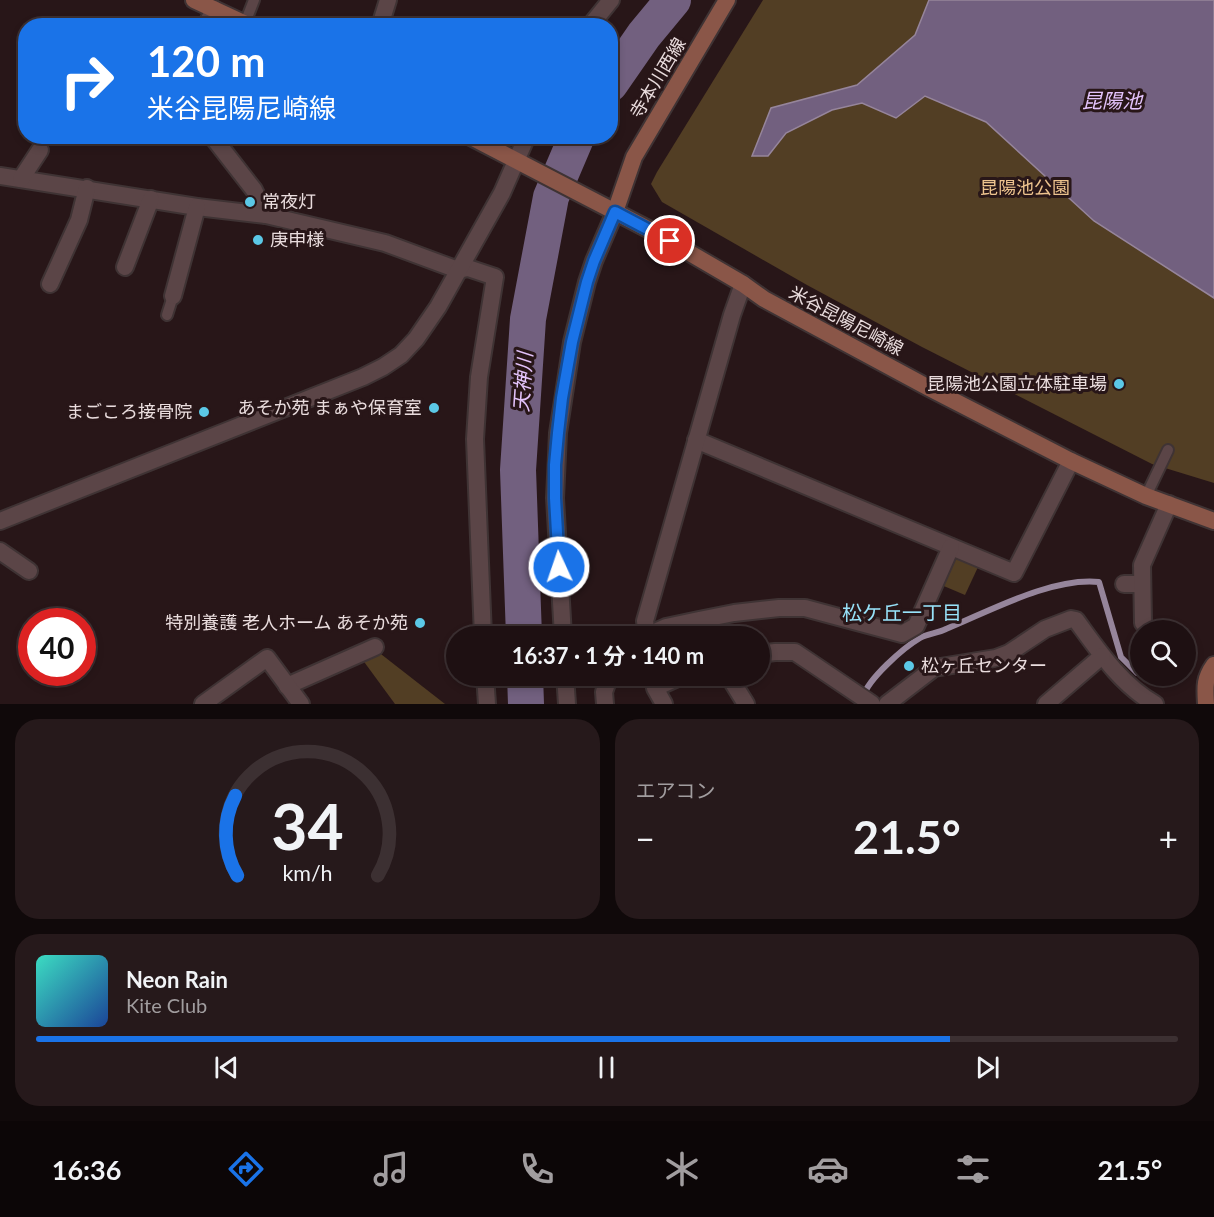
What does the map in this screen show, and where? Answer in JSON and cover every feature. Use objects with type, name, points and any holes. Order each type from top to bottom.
[{"type":"main road","points":[[196,0],[234,18]]},
{"type":"main road","name":"寺本川西線","points":[[615,212],[634,157],[727,0]]},
{"type":"main road","name":"米谷昆陽尼崎線","points":[[484,144],[652,231],[743,284],[764,299],[929,388],[1071,461],[1146,496],[1214,521]]},
{"type":"main road","points":[[1206,704],[1207,675],[1214,665]]},
{"type":"street","points":[[382,18],[388,0]]},
{"type":"street","points":[[596,18],[611,0]]},
{"type":"street","points":[[210,18],[214,9]]},
{"type":"street","points":[[218,144],[254,190],[266,216]]},
{"type":"street","points":[[0,521],[383,368],[401,355],[416,339],[438,307],[502,193],[523,165],[526,144]]},
{"type":"street","points":[[21,179],[40,150]]},
{"type":"street","points":[[0,176],[266,216],[385,243],[458,270],[468,268],[495,277],[479,378],[475,439],[483,626]]},
{"type":"street","points":[[50,284],[79,220],[87,188]]},
{"type":"street","points":[[125,267],[151,199]]},
{"type":"street","points":[[172,296],[197,207]]},
{"type":"street","points":[[562,626],[555,498],[558,433],[572,342],[587,282],[615,212]]},
{"type":"street","points":[[645,626],[696,440],[743,284]]},
{"type":"street","points":[[696,440],[1014,573],[1071,461]]},
{"type":"street","points":[[1143,620],[1142,565],[1169,504]]},
{"type":"street","points":[[671,626],[734,613],[779,608],[804,609],[902,634],[916,626],[951,547]]},
{"type":"street","points":[[0,551],[29,571]]},
{"type":"street","points":[[1124,584],[1142,584]]},
{"type":"street","points":[[887,704],[934,668],[996,658],[1009,653],[1045,629],[1071,619],[1076,620],[1102,656],[1126,682],[1155,704]]},
{"type":"street","points":[[287,686],[375,647]]},
{"type":"street","points":[[770,653],[795,652],[872,704]]},
{"type":"street","points":[[1046,704],[1102,656]]},
{"type":"street","points":[[203,704],[267,658],[302,704]]},
{"type":"street","points":[[485,686],[486,704]]},
{"type":"street","points":[[566,686],[567,704]]},
{"type":"street","points":[[605,704],[606,686]]},
{"type":"street","points":[[659,686],[655,688],[664,704]]},
{"type":"street","points":[[735,686],[746,704]]},
{"type":"lane","points":[[250,18],[254,0]]},
{"type":"lane","points":[[167,315],[172,296]]},
{"type":"lane","points":[[1146,496],[1168,450]]},
{"type":"green space","name":"昆陽池公園","points":[[763,0],[1214,0],[1214,483],[1152,464],[922,347],[807,285],[662,202],[651,184],[657,172]]},
{"type":"green space","points":[[954,556],[978,567],[965,595],[939,584]]},
{"type":"green space","points":[[377,651],[445,704],[395,704],[362,659]]},
{"type":"water","name":"昆陽池","points":[[929,0],[1214,0],[1214,298],[1094,221],[986,122],[925,96],[896,118],[862,103],[832,110],[786,133],[768,156],[752,156],[771,108],[857,85],[915,35]]},
{"type":"waterway","name":"天神川","points":[[618,72],[644,35],[673,0]]},
{"type":"waterway","name":"天神川","points":[[524,626],[518,470],[528,319],[551,197],[574,144]]},
{"type":"waterway","points":[[863,697],[887,665],[920,638],[1021,597],[1061,585],[1081,582],[1099,582],[1121,657],[1130,666]]},
{"type":"waterway","name":"天神川","points":[[525,686],[526,704]]},
{"type":"place","name":"常夜灯","points":[[250,202]]},
{"type":"place","name":"庚申様","points":[[258,240]]},
{"type":"place","name":"昆陽池公園立体駐車場","points":[[1119,384]]},
{"type":"place","name":"あそか苑 まぁや保育室","points":[[434,408]]},
{"type":"place","name":"まごころ接骨院","points":[[204,412]]},
{"type":"place","name":"特別養護 老人ホーム あそか苑","points":[[420,623]]},
{"type":"place","name":"松ヶ丘センター","points":[[909,666]]},
{"type":"district","name":"松ケ丘一丁目","points":[[902,613]]},
{"type":"route","points":[[559,567],[555,465],[562,398],[572,342],[594,261],[615,212],[670,241]]}]
